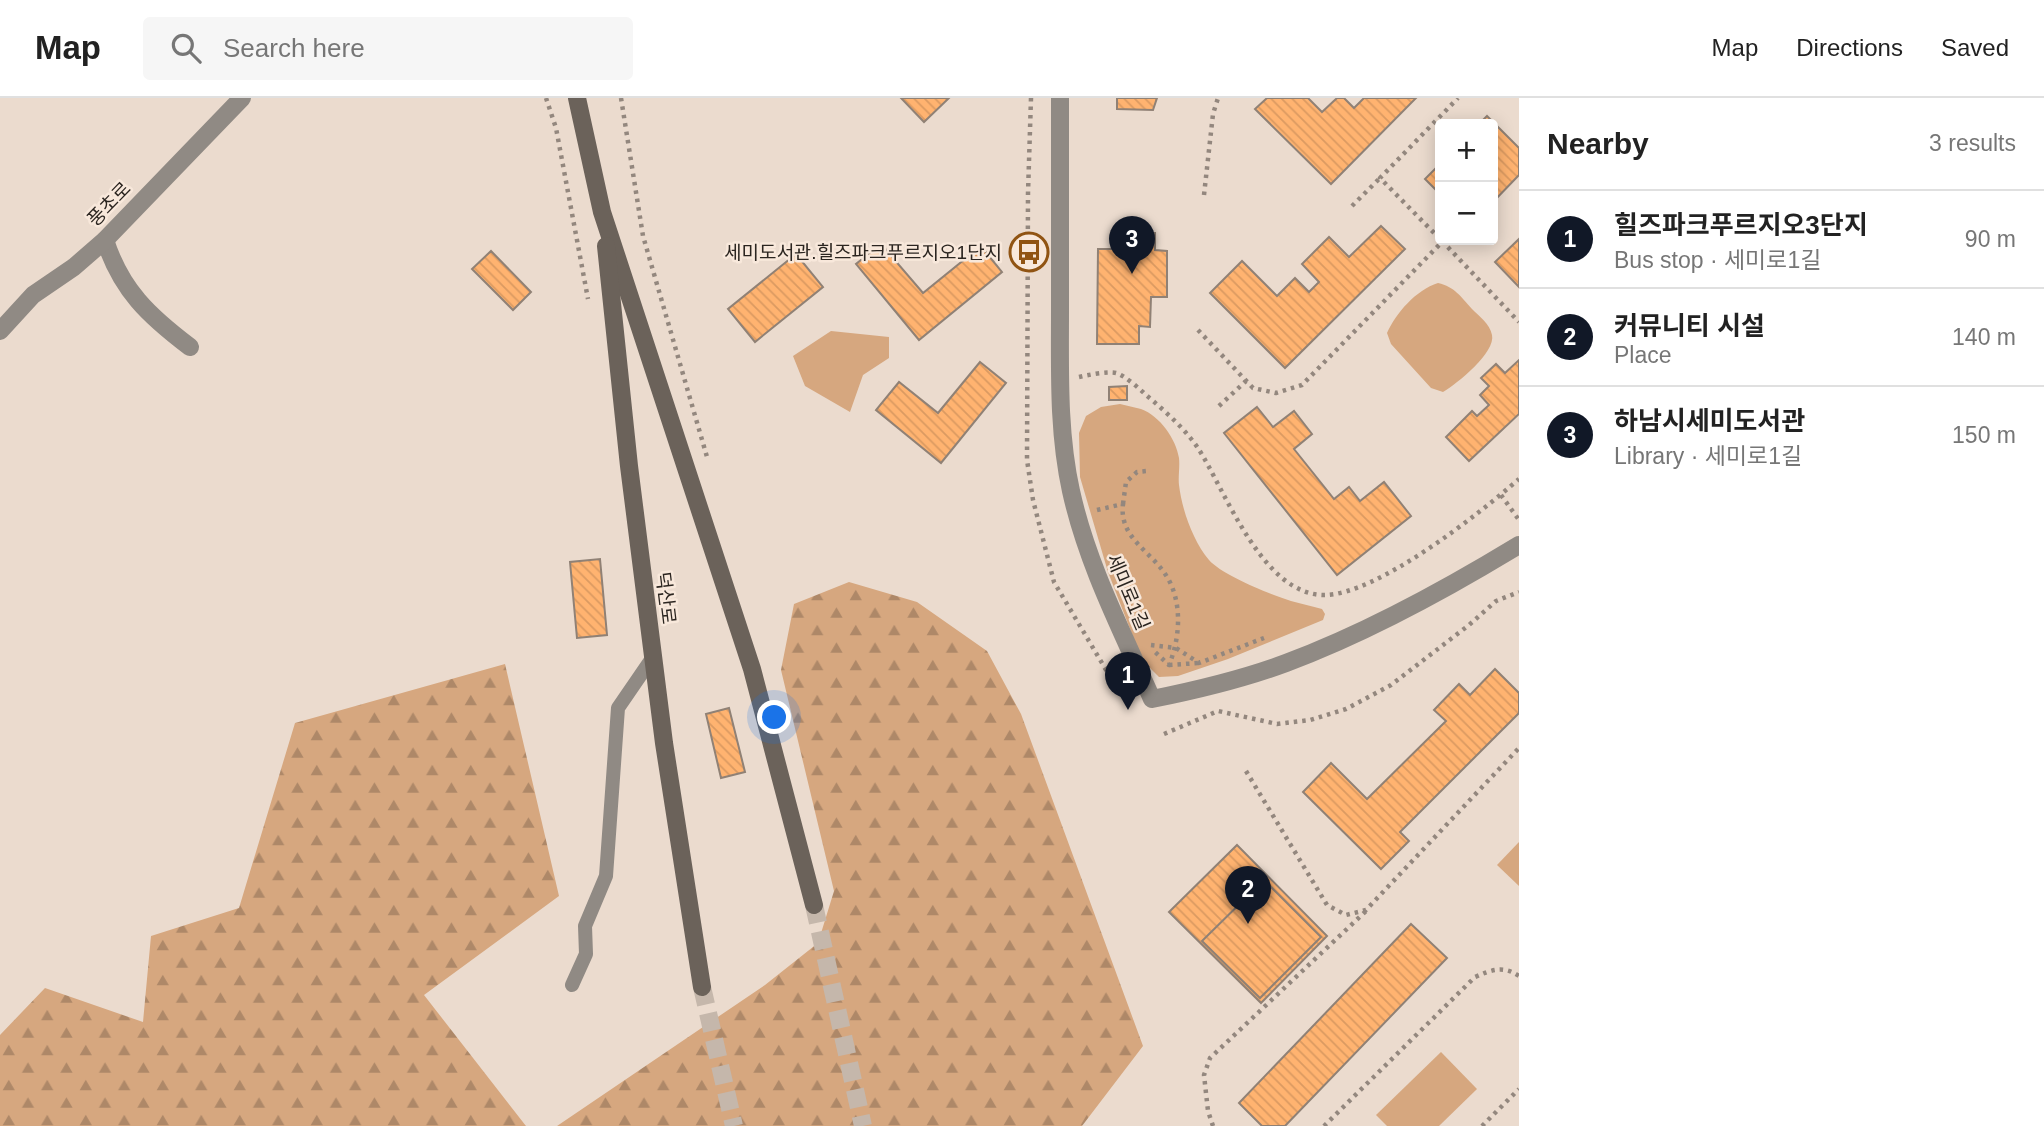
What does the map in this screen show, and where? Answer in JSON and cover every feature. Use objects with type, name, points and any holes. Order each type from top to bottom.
[{"type":"main road","name":"덕산로","points":[[577,98],[603,212],[752,669],[814,905]]},
{"type":"main road","name":"덕산로","points":[[603,212],[628,466],[664,743],[702,988]]},
{"type":"street","name":"풍초로","points":[[0,331],[33,295],[74,267],[105,240],[242,98]]},
{"type":"street","name":"세미로1길","points":[[1060,98],[1059,380],[1062,439],[1071,492],[1087,549],[1110,608],[1152,699],[1195,690],[1285,664],[1362,631],[1464,578],[1519,545]]},
{"type":"street","points":[[105,240],[112,264],[128,290],[166,328],[190,347]]},
{"type":"lane","points":[[572,985],[586,954],[585,926],[606,876],[618,708],[653,657]]},
{"type":"path","points":[[1204,195],[1213,114],[1218,98]]},
{"type":"path","points":[[1352,206],[1458,98]]},
{"type":"path","points":[[1380,178],[1435,234]]},
{"type":"path","points":[[1198,330],[1253,388],[1276,393],[1302,385],[1436,245]]},
{"type":"path","points":[[1446,245],[1519,322]]},
{"type":"path","points":[[1059,380],[1117,373],[1170,415],[1197,447],[1267,565],[1296,589],[1324,595],[1363,586],[1423,552],[1519,479]]},
{"type":"path","points":[[1082,376],[1082,387]]},
{"type":"path","points":[[1219,406],[1246,381]]},
{"type":"path","points":[[1147,471],[1137,472],[1126,482],[1122,514],[1128,531],[1163,571],[1175,593],[1178,627],[1176,648],[1169,665]]},
{"type":"path","points":[[1501,495],[1519,520]]},
{"type":"path","points":[[1094,498],[1101,522]]},
{"type":"path","points":[[1097,510],[1123,504]]},
{"type":"path","points":[[1164,734],[1218,711],[1277,724],[1310,720],[1346,709],[1391,685],[1496,601],[1519,592]]},
{"type":"path","points":[[1199,663],[1176,648],[1146,645],[1169,665],[1199,663],[1264,638]]},
{"type":"path","points":[[1213,1126],[1208,1111],[1204,1075],[1210,1058],[1366,910],[1519,748]]},
{"type":"path","points":[[1246,771],[1327,905],[1346,915],[1366,910]]},
{"type":"path","points":[[1324,1126],[1475,976],[1496,969],[1519,976]]},
{"type":"path","points":[[1482,1126],[1519,1089]]},
{"type":"green space","points":[[1438,283],[1457,293],[1487,324],[1492,335],[1492,342],[1482,358],[1466,375],[1443,392],[1431,388],[1391,344],[1387,333],[1408,303],[1422,291]]},
{"type":"green space","points":[[831,331],[889,337],[889,358],[863,375],[850,412],[805,386],[793,356]]},
{"type":"green space","points":[[1120,404],[1148,412],[1171,436],[1179,458],[1179,485],[1186,515],[1193,535],[1209,560],[1224,572],[1260,589],[1322,609],[1325,614],[1323,620],[1228,659],[1178,676],[1159,677],[1142,660],[1108,572],[1080,477],[1079,433],[1086,416],[1101,407]]},
{"type":"green space","points":[[849,582],[917,602],[987,651],[1021,714],[1143,1046],[1082,1126],[557,1126],[765,985],[818,943],[834,891],[781,670],[794,604]]},
{"type":"green space","points":[[505,664],[559,896],[424,995],[526,1126],[0,1126],[0,1035],[45,988],[143,1022],[151,936],[239,908],[295,723]]},
{"type":"green space","points":[[1519,842],[1519,886],[1497,865]]},
{"type":"green space","points":[[1441,1052],[1477,1089],[1439,1126],[1387,1126],[1376,1115]]},
{"type":"building","points":[[901,98],[949,98],[924,122]]},
{"type":"building","points":[[1117,98],[1157,98],[1153,110],[1117,109]]},
{"type":"building","points":[[1267,98],[1308,98],[1322,112],[1337,98],[1344,98],[1354,108],[1364,98],[1416,98],[1331,184],[1255,109]]},
{"type":"building","points":[[1498,127],[1519,148],[1519,175],[1498,197]]},
{"type":"building","points":[[1435,169],[1435,189],[1425,179]]},
{"type":"building","points":[[1381,226],[1405,249],[1285,368],[1210,293],[1242,261],[1277,296],[1295,278],[1309,292],[1319,282],[1302,264],[1329,237],[1349,257]]},
{"type":"building","points":[[1115,233],[1155,233],[1155,250],[1167,251],[1167,297],[1151,297],[1150,327],[1139,326],[1139,344],[1097,344],[1098,249],[1115,249]]},
{"type":"building","points":[[1519,239],[1519,287],[1495,262]]},
{"type":"building","points":[[881,244],[923,293],[981,246],[1002,272],[919,340],[856,264]]},
{"type":"building","points":[[491,251],[531,292],[513,310],[472,269]]},
{"type":"building","points":[[796,254],[823,287],[755,342],[728,309]]},
{"type":"building","points":[[1519,360],[1519,414],[1469,461],[1446,437],[1472,411],[1477,416],[1489,405],[1480,395],[1489,386],[1481,378],[1496,364],[1505,373]]},
{"type":"building","points":[[980,362],[1006,383],[941,463],[876,410],[899,382],[938,413]]},
{"type":"building","points":[[1127,386],[1127,400],[1109,400],[1109,387]]},
{"type":"building","points":[[1257,407],[1273,427],[1294,411],[1312,434],[1294,449],[1334,499],[1349,487],[1360,501],[1384,482],[1411,516],[1337,575],[1224,433]]},
{"type":"building","points":[[600,559],[607,635],[577,638],[570,562]]},
{"type":"building","points":[[1495,669],[1519,693],[1519,713],[1400,832],[1409,841],[1381,869],[1303,792],[1331,763],[1367,799],[1446,721],[1434,710],[1459,684],[1470,695]]},
{"type":"building","points":[[729,708],[745,772],[721,778],[706,714]]},
{"type":"building","points":[[1237,845],[1327,936],[1261,1003],[1169,912]]},
{"type":"building","points":[[1264,880],[1321,937],[1260,998],[1202,941]]},
{"type":"building","points":[[1411,924],[1447,958],[1285,1126],[1262,1126],[1239,1103]]},
{"type":"tunnel","points":[[814,905],[863,1126]]},
{"type":"tunnel","points":[[702,987],[734,1126]]},
{"type":"place","name":"세미도서관.힐즈파크푸르지오1단지","points":[[1029,252]]},
{"type":"place","name":"하남시세미도서관","points":[[1132,274]]},
{"type":"place","name":"힐즈파크푸르지오3단지","points":[[1128,710]]},
{"type":"place","name":"커뮤니티 시설","points":[[1248,924]]}]
